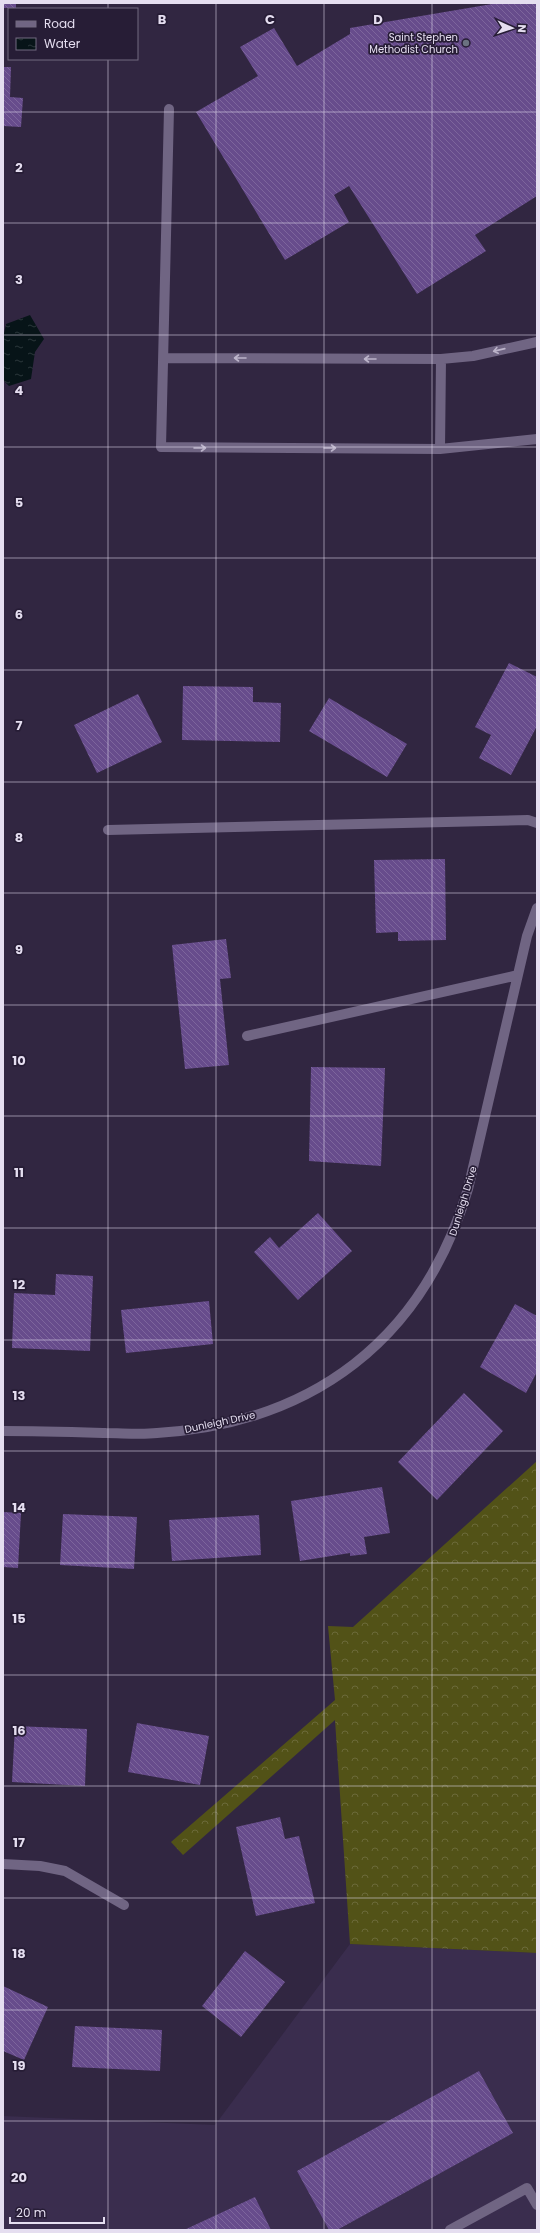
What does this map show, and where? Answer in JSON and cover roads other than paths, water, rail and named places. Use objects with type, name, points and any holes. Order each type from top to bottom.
[{"type":"street","points":[[169,109],[161,447],[440,449],[537,439]]},
{"type":"street","points":[[164,358],[441,359],[473,356],[537,342]]},
{"type":"street","points":[[440,449],[441,359]]},
{"type":"street","points":[[108,830],[528,820],[537,823]]},
{"type":"street","name":"Dunleigh Drive","points":[[3,1431],[156,1434],[200,1429],[246,1419],[290,1403],[329,1382],[366,1355],[414,1304],[446,1252],[459,1221],[468,1189],[527,936],[537,908]]},
{"type":"street","points":[[247,1036],[518,976]]},
{"type":"street","points":[[3,1864],[40,1866],[66,1871],[124,1905]]},
{"type":"street","points":[[450,2230],[527,2188],[537,2205]]},
{"type":"water","points":[[30,315],[44,339],[35,352],[31,379],[9,386],[3,380],[3,338],[6,324]]},
{"type":"place","name":"Saint Stephen Methodist Church","points":[[466,43]]}]
